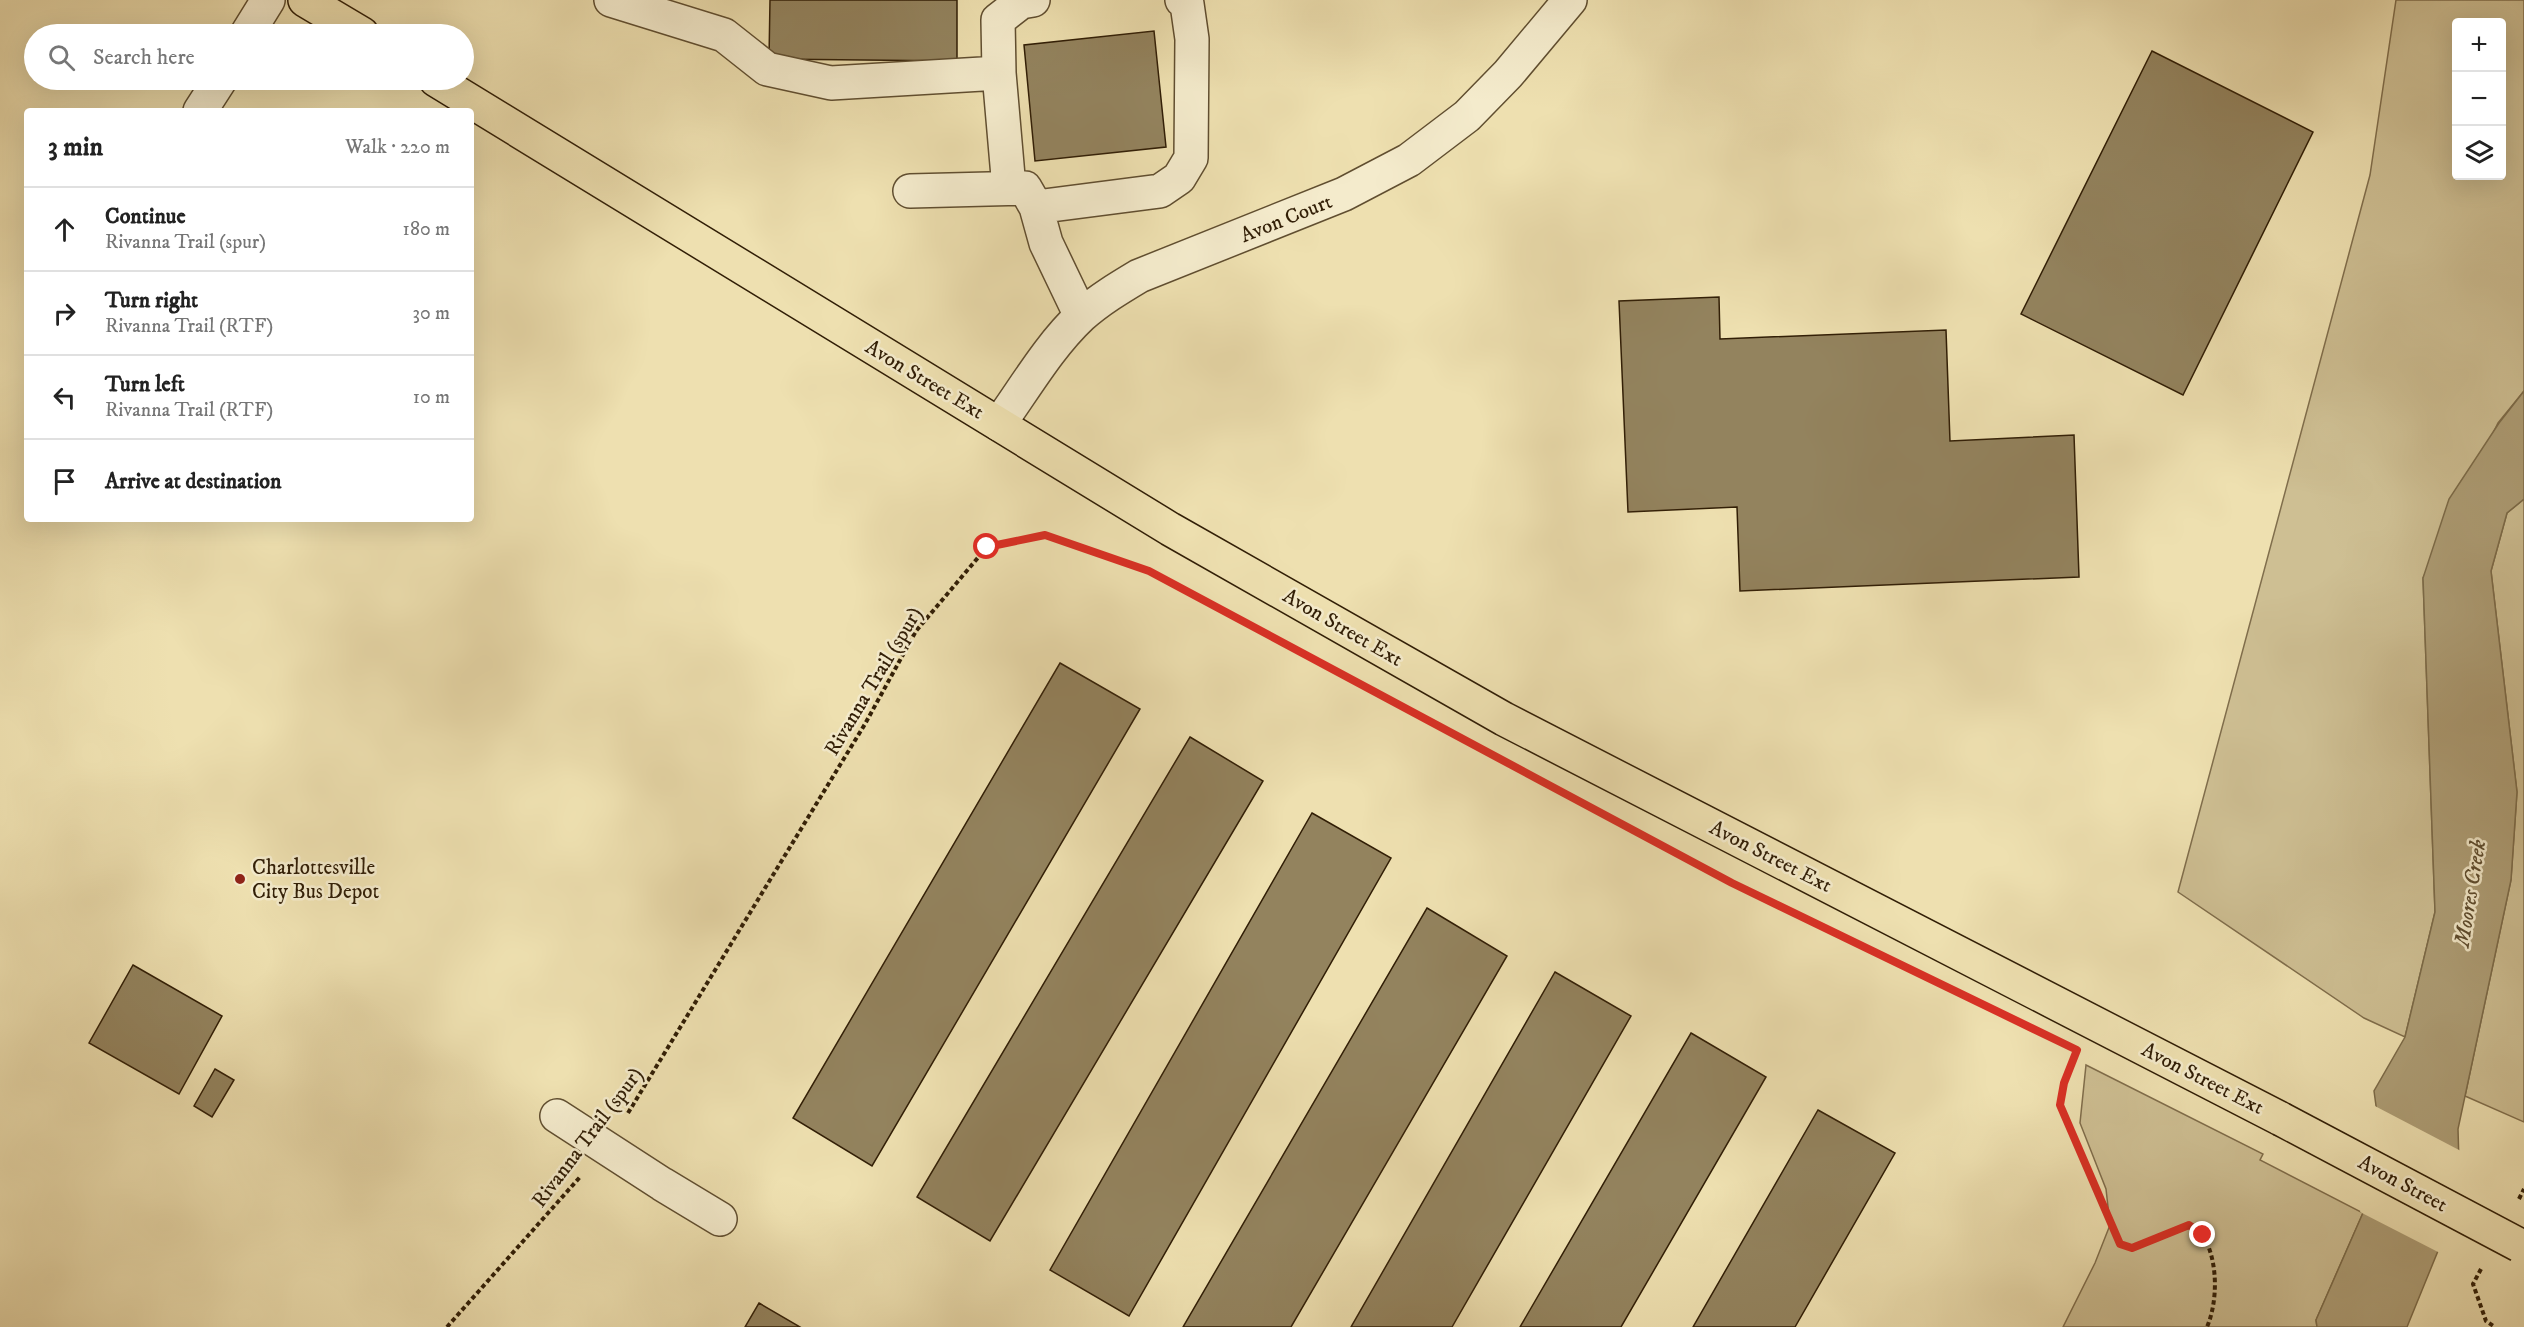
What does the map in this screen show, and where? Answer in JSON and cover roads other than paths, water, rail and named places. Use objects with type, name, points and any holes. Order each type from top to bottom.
[{"type":"main road","points":[[306,0],[346,24]]},
{"type":"main road","name":"Avon Street Ext","points":[[452,90],[1170,529],[1504,718],[2281,1119]]},
{"type":"main road","name":"Avon Street","points":[[2281,1119],[2521,1246]]},
{"type":"street","points":[[253,24],[268,0]]},
{"type":"street","points":[[611,0],[723,35],[767,69],[831,83],[999,73]]},
{"type":"street","points":[[1009,188],[999,73],[998,20],[1021,2],[1033,0]]},
{"type":"street","points":[[1036,207],[1160,191],[1179,178],[1191,158],[1192,39],[1187,4],[1182,0]]},
{"type":"street","name":"Avon Court","points":[[999,424],[1063,336],[1081,316],[1112,292],[1139,276],[1344,194],[1409,160],[1467,116],[1508,74],[1570,0]]},
{"type":"street","points":[[202,108],[214,90]]},
{"type":"street","points":[[910,191],[1024,188],[1036,207],[1046,243],[1081,316]]},
{"type":"street","points":[[557,1116],[662,1185],[720,1219]]},
{"type":"water","name":"Moores Creek","points":[[2524,391],[2524,499],[2507,513],[2491,571],[2517,792],[2511,880],[2458,1129],[2460,1197],[2407,1327],[2317,1327],[2316,1320],[2384,1165],[2374,1091],[2405,1037],[2435,912],[2423,578],[2449,499],[2499,423]]},
{"type":"place","name":"Charlottesville City Bus Depot","points":[[240,879]]}]
